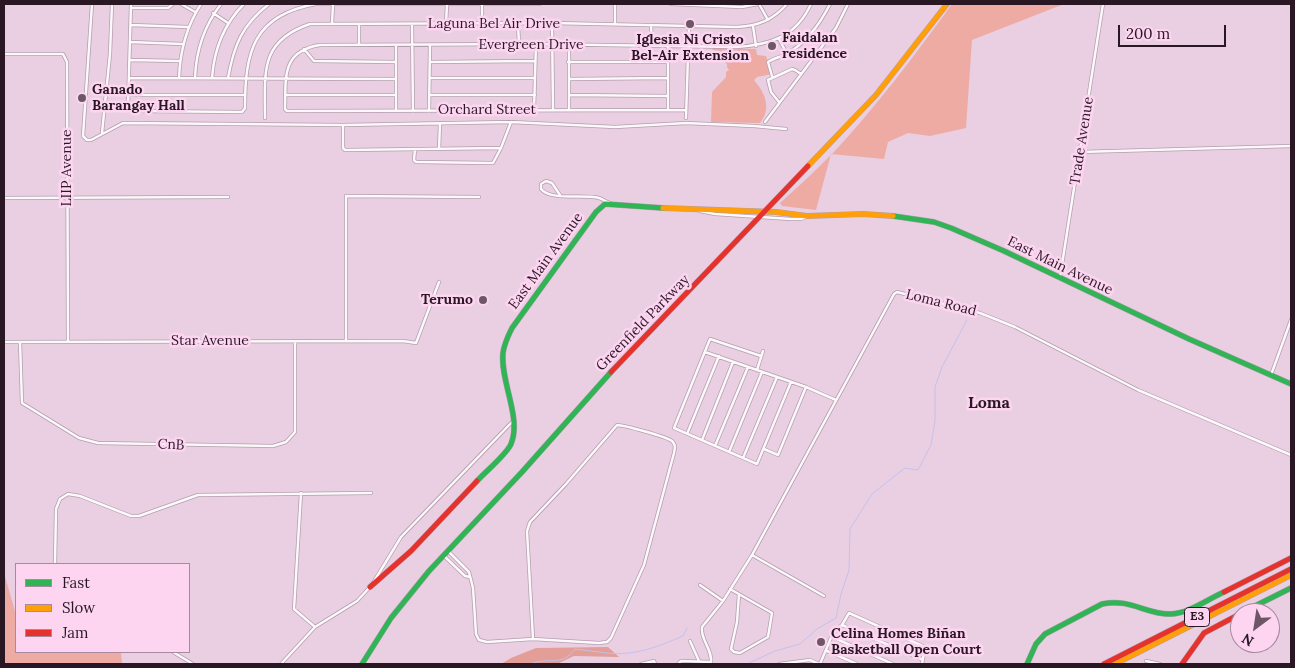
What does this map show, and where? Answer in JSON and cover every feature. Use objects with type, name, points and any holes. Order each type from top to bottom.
[{"type":"main road","name":"Greenfield Parkway","points":[[362,664],[407,596],[445,553],[522,472],[599,385],[876,95],[947,4]]},
{"type":"main road","name":"East Main Avenue","points":[[370,588],[411,551],[507,451],[513,438],[502,366],[506,340],[512,328],[596,212],[602,205],[610,203],[694,210],[765,211],[807,216],[863,214],[903,216],[934,222],[978,239],[1123,308],[1291,384]]},
{"type":"main road","points":[[1027,664],[1036,644],[1045,634],[1102,604],[1122,602],[1159,614],[1172,615],[1181,613],[1291,558]]},
{"type":"main road","name":"E3","points":[[1104,664],[1291,569]]},
{"type":"main road","name":"E3","points":[[1116,664],[1291,575]]},
{"type":"main road","points":[[1261,603],[1291,588]]},
{"type":"main road","points":[[1182,664],[1204,633],[1230,619]]},
{"type":"street","points":[[92,4],[83,136],[88,140],[123,123],[343,125],[511,122],[615,127],[686,122],[786,129]]},
{"type":"street","points":[[102,133],[110,54],[112,4]]},
{"type":"street","points":[[131,4],[128,106],[130,110],[242,112],[244,110],[245,78],[249,56],[258,36],[284,14],[301,7],[316,4],[540,4]]},
{"type":"street","points":[[131,8],[168,8],[173,4]]},
{"type":"street","points":[[181,4],[196,12]]},
{"type":"street","points":[[178,78],[179,61],[188,26],[200,4]]},
{"type":"street","points":[[195,78],[200,45],[214,14],[221,4]]},
{"type":"street","points":[[212,78],[215,56],[228,22],[244,4]]},
{"type":"street","points":[[228,78],[231,61],[240,35],[257,13],[269,4]]},
{"type":"street","points":[[332,24],[333,4]]},
{"type":"street","points":[[446,24],[447,4]]},
{"type":"street","points":[[482,4],[482,24]]},
{"type":"street","points":[[615,4],[615,24]]},
{"type":"street","points":[[671,4],[742,7],[759,4],[768,20]]},
{"type":"street","name":"Laguna Bel Air Drive","points":[[265,118],[265,69],[272,51],[288,34],[310,24],[753,26],[768,20],[787,4]]},
{"type":"street","name":"Evergreen Drive","points":[[304,50],[320,45],[552,44],[756,46],[779,39],[796,27],[811,4]]},
{"type":"street","points":[[772,76],[768,62],[786,54],[812,33],[830,4]]},
{"type":"street","points":[[765,122],[842,19],[848,4]]},
{"type":"street","name":"Trade Avenue","points":[[1060,277],[1103,4]]},
{"type":"street","points":[[214,14],[228,22]]},
{"type":"street","points":[[359,24],[359,45]]},
{"type":"street","points":[[412,24],[413,110]]},
{"type":"street","points":[[518,24],[519,44]]},
{"type":"street","points":[[552,24],[553,110]]},
{"type":"street","points":[[131,25],[188,26]]},
{"type":"street","points":[[651,25],[652,45]]},
{"type":"street","points":[[686,118],[689,25]]},
{"type":"street","points":[[753,26],[756,46]]},
{"type":"street","points":[[812,33],[824,44]]},
{"type":"street","points":[[779,39],[786,54]]},
{"type":"street","points":[[130,42],[183,44]]},
{"type":"street","points":[[534,110],[536,44]]},
{"type":"street","points":[[396,45],[396,110]]},
{"type":"street","points":[[430,45],[430,110]]},
{"type":"street","points":[[569,45],[569,110]]},
{"type":"street","points":[[668,46],[668,110]]},
{"type":"street","points":[[396,62],[316,61],[304,50],[292,61],[287,69],[285,78],[286,95],[396,95]]},
{"type":"street","name":"LIIP Avenue","points":[[4,54],[63,54],[67,62],[68,342]]},
{"type":"street","points":[[130,60],[179,61]]},
{"type":"street","points":[[430,62],[535,61]]},
{"type":"street","points":[[568,62],[668,62]]},
{"type":"street","points":[[779,102],[771,92],[768,80],[772,76],[794,69],[801,74]]},
{"type":"street","points":[[129,78],[396,79]]},
{"type":"street","points":[[430,78],[535,78]]},
{"type":"street","points":[[568,79],[668,78]]},
{"type":"street","points":[[129,95],[245,95]]},
{"type":"street","name":"Orchard Street","points":[[286,95],[285,109],[287,111],[686,110]]},
{"type":"street","points":[[430,95],[535,95]]},
{"type":"street","points":[[569,95],[668,96]]},
{"type":"street","points":[[415,149],[414,160],[416,162],[493,163],[511,122]]},
{"type":"street","points":[[440,123],[440,149]]},
{"type":"street","points":[[343,125],[343,148],[345,150],[501,148]]},
{"type":"street","points":[[1080,152],[1291,146]]},
{"type":"street","points":[[560,195],[550,182],[544,181],[541,184],[540,188],[543,192],[560,195],[598,198],[610,203]]},
{"type":"street","points":[[346,341],[346,196],[480,197]]},
{"type":"street","points":[[4,198],[228,197]]},
{"type":"street","name":"East Main Avenue","points":[[694,210],[715,214],[760,217],[800,219],[807,216]]},
{"type":"street","name":"Star Avenue","points":[[4,342],[416,342],[439,282]]},
{"type":"street","name":"Loma Road","points":[[711,663],[711,655],[701,630],[702,627],[723,601],[752,555],[894,294],[897,292],[980,313],[1015,327],[1138,390],[1291,455]]},
{"type":"street","points":[[1270,375],[1291,320]]},
{"type":"street","points":[[761,356],[710,339],[674,428],[757,464],[791,382]]},
{"type":"street","name":"CnB","points":[[20,342],[22,402],[83,440],[98,443],[273,446],[286,442],[295,430],[295,341]]},
{"type":"street","points":[[757,370],[763,351]]},
{"type":"street","points":[[705,352],[806,387],[836,400]]},
{"type":"street","points":[[687,434],[718,356]]},
{"type":"street","points":[[702,440],[733,362]]},
{"type":"street","points":[[715,446],[748,367]]},
{"type":"street","points":[[729,452],[762,372]]},
{"type":"street","points":[[743,458],[777,377]]},
{"type":"street","points":[[764,449],[778,455],[806,387]]},
{"type":"street","name":"East Main Avenue","points":[[281,664],[315,627],[357,601],[370,588],[395,550],[401,537],[512,422]]},
{"type":"street","points":[[445,553],[467,570],[473,586],[476,634],[478,639],[484,642],[533,639],[596,643],[610,640],[645,562],[674,453],[675,446],[672,441],[617,425],[530,522],[527,531],[533,639]]},
{"type":"street","points":[[301,493],[294,609],[315,627]]},
{"type":"street","points":[[55,563],[56,509],[60,499],[68,494],[80,496],[131,516],[139,516],[198,495],[371,493]]},
{"type":"street","points":[[445,553],[465,576],[470,578]]},
{"type":"street","points":[[752,555],[824,596]]},
{"type":"street","points":[[700,585],[723,601]]},
{"type":"street","points":[[730,589],[739,594],[772,613],[768,637],[740,653],[734,652],[731,649],[737,622],[739,594]]},
{"type":"street","points":[[779,664],[810,660],[820,664],[833,633],[842,625],[849,613],[925,647],[922,664]]},
{"type":"street","points":[[842,625],[922,660]]},
{"type":"street","points":[[832,637],[893,664]]},
{"type":"street","points":[[690,641],[699,661]]},
{"type":"street","points":[[826,650],[857,664]]},
{"type":"street","points":[[175,653],[193,664]]},
{"type":"street","points":[[678,664],[681,660],[711,663]]},
{"type":"street","points":[[1146,661],[1160,664]]},
{"type":"street","points":[[641,664],[654,662],[655,664]]},
{"type":"shaded area","points":[[952,4],[1064,4],[972,40],[966,128],[930,136],[908,133],[888,142],[884,159],[832,154],[880,99]]},
{"type":"shaded area","points":[[713,48],[756,49],[757,55],[766,56],[772,74],[757,77],[754,80],[766,101],[766,112],[760,123],[711,122],[712,92],[726,77],[726,72],[729,70],[727,64]]},
{"type":"shaded area","points":[[831,155],[816,210],[782,206],[780,203]]},
{"type":"shaded area","points":[[4,573],[15,612],[15,653],[121,653],[122,664],[4,664]]},
{"type":"shaded area","points":[[608,647],[619,657],[574,656],[557,664],[501,664],[536,648]]},
{"type":"waterway","points":[[747,664],[775,651],[800,644],[817,629],[836,618],[849,570],[850,529],[872,494],[905,468],[918,470],[931,445],[935,421],[935,387],[942,367],[967,320]]},
{"type":"waterway","points":[[531,664],[565,658],[575,649],[617,654],[646,650],[683,636],[687,628]]},
{"type":"traffic: fast","points":[[477,481],[509,448],[514,434],[513,411],[503,364],[504,346],[512,328],[596,212],[605,204],[663,208]]},
{"type":"traffic: fast","points":[[893,216],[934,222],[951,228],[1004,251],[1189,339],[1291,384]]},
{"type":"traffic: fast","points":[[362,664],[391,618],[429,571],[522,472],[611,372]]},
{"type":"traffic: fast","points":[[1261,603],[1291,588]]},
{"type":"traffic: fast","points":[[1027,664],[1036,644],[1045,634],[1102,604],[1121,603],[1153,612],[1170,614],[1184,612],[1224,592]]},
{"type":"traffic: slow","points":[[808,166],[876,95],[947,4]]},
{"type":"traffic: slow","points":[[663,208],[776,212],[807,216],[863,214],[893,216]]},
{"type":"traffic: slow","points":[[1115,664],[1291,575]]},
{"type":"traffic: jam","points":[[611,372],[808,166]]},
{"type":"traffic: jam","points":[[370,587],[411,551],[477,481]]},
{"type":"traffic: jam","points":[[1224,592],[1291,558]]},
{"type":"traffic: jam","points":[[1104,664],[1291,569]]},
{"type":"traffic: jam","points":[[1182,664],[1204,633],[1230,619]]},
{"type":"place","name":"Iglesia Ni Cristo Bel-Air Extension","points":[[690,24]]},
{"type":"place","name":"Faidalan residence","points":[[772,46]]},
{"type":"place","name":"Ganado Barangay Hall","points":[[82,98]]},
{"type":"place","name":"Terumo","points":[[483,300]]},
{"type":"place","name":"Celina Homes Biñan Basketball Open Court","points":[[821,642]]},
{"type":"district","name":"Loma","points":[[989,403]]}]
